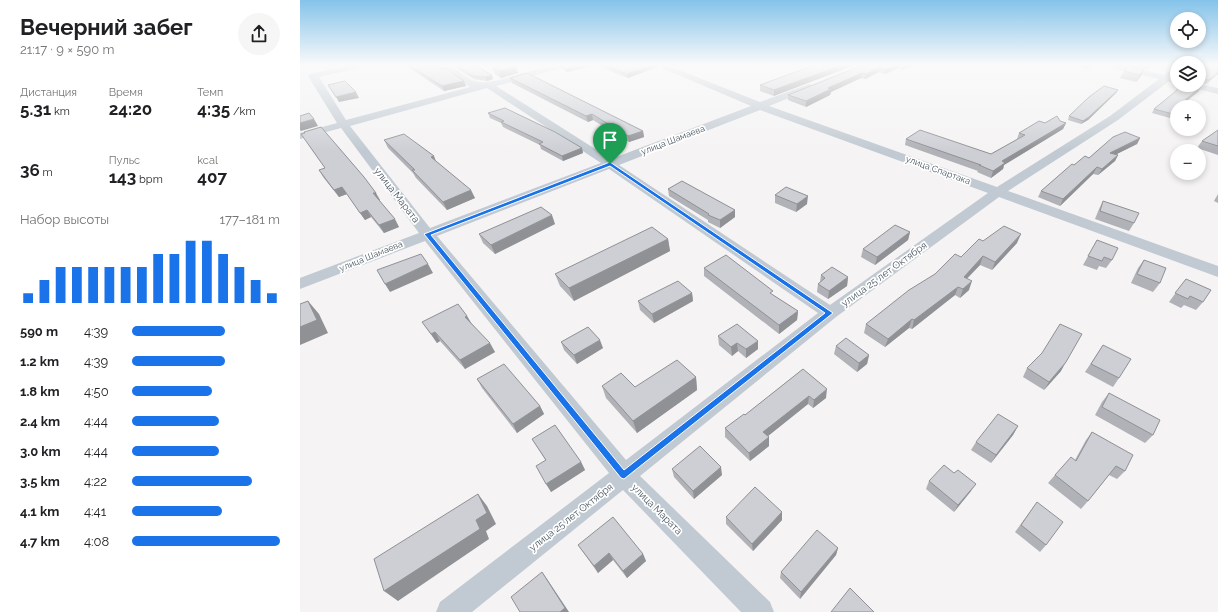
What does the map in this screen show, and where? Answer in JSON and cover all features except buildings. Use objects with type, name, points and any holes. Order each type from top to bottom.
[{"type":"street","name":"улица Марата","points":[[324,94],[343,124],[427,234],[624,475],[760,612]]},
{"type":"street","points":[[300,136],[454,94]]},
{"type":"street","points":[[503,94],[830,313]]},
{"type":"street","name":"улица Спартака","points":[[729,94],[1218,272]]},
{"type":"street","name":"улица Шамаева","points":[[300,284],[793,94]]},
{"type":"street","name":"улица 25 лет Октября","points":[[450,612],[830,313],[998,192],[1114,118],[1148,94]]},
{"type":"route","points":[[610,164],[830,313],[624,475],[427,234],[610,164]]}]
